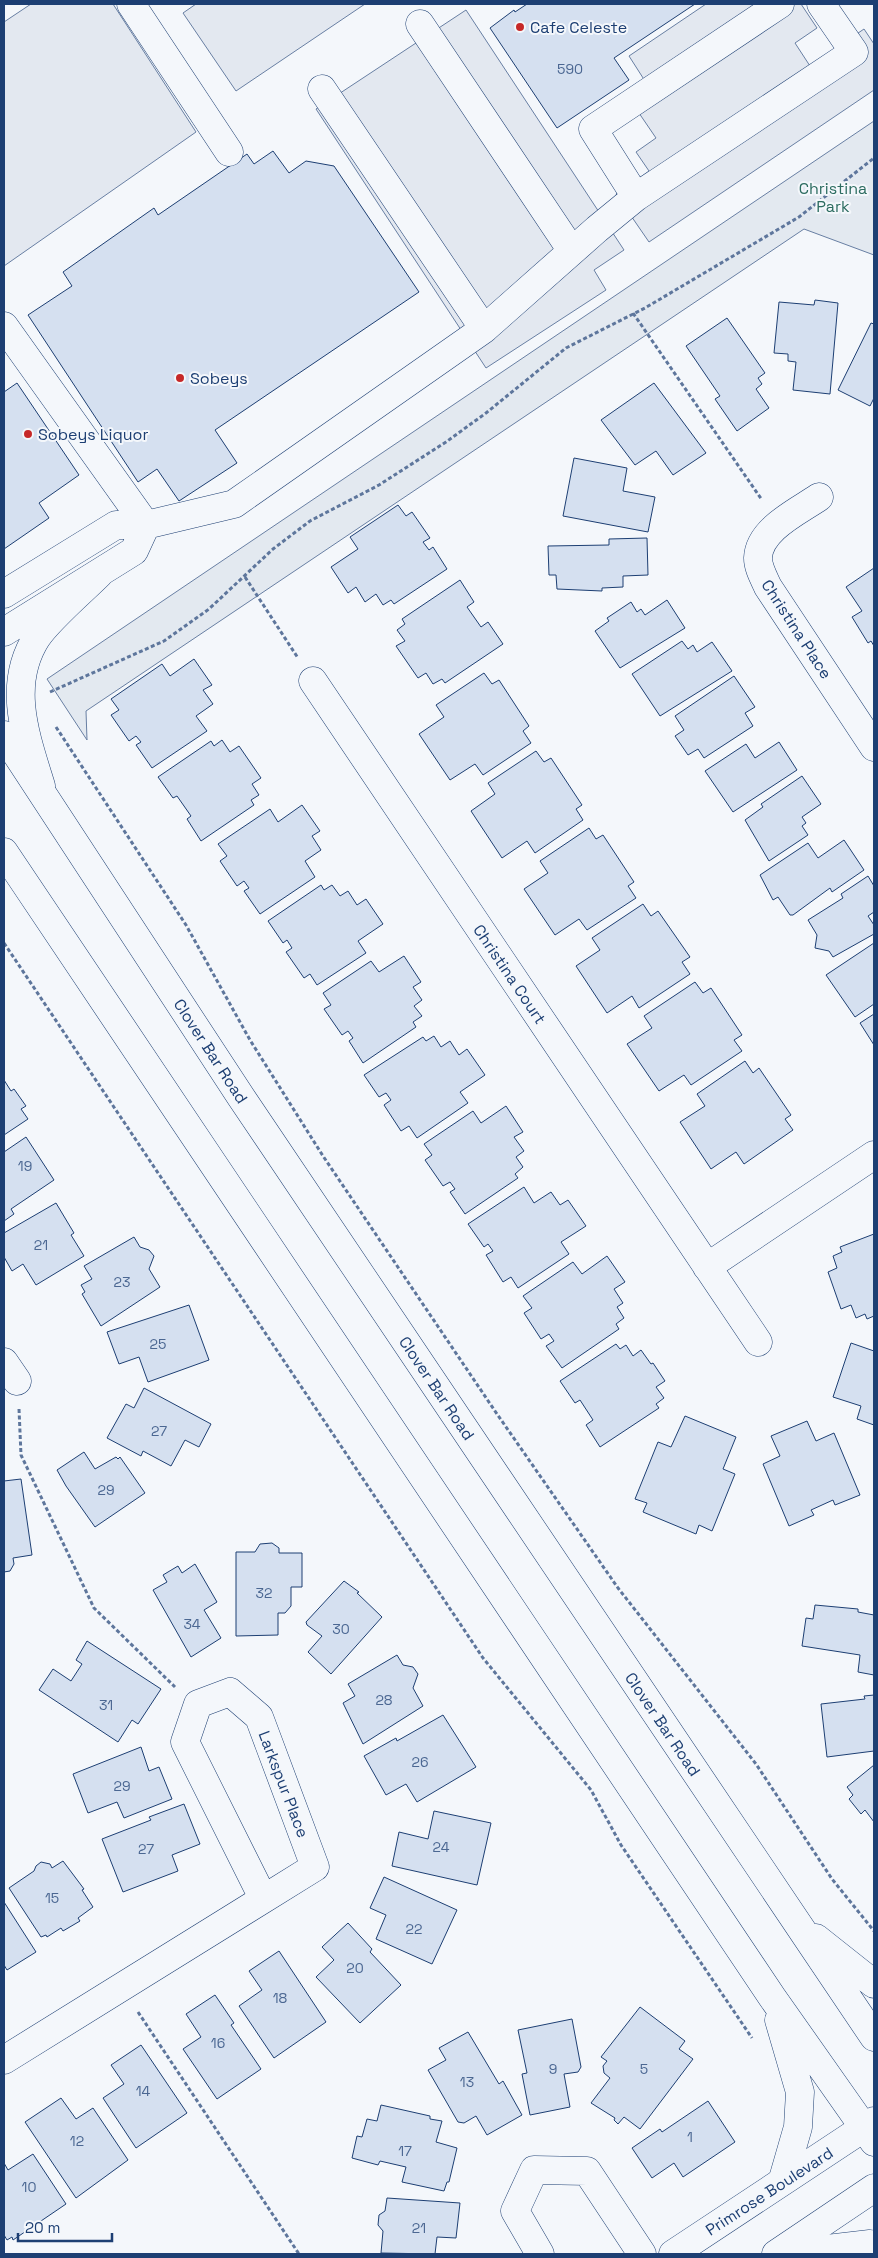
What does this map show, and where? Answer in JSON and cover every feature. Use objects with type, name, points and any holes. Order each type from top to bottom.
[{"type":"main road","points":[[131,4],[229,152]]},
{"type":"main road","points":[[636,197],[593,129],[780,4]]},
{"type":"main road","points":[[4,594],[116,525],[146,525],[234,504],[484,330],[572,251],[636,197],[854,52],[821,4]]},
{"type":"main road","points":[[420,24],[572,251]]},
{"type":"main road","points":[[322,89],[484,330]]},
{"type":"main road","points":[[4,326],[146,525]]},
{"type":"main road","name":"Christina Place","points":[[819,497],[780,524],[767,536],[760,547],[758,558],[760,571],[768,587],[874,746]]},
{"type":"main road","points":[[4,632],[134,551],[146,525]]},
{"type":"main road","points":[[44,797],[25,732],[21,708],[20,681],[26,659],[38,636],[99,574]]},
{"type":"main road","name":"Christina Court","points":[[313,681],[758,1342]]},
{"type":"main road","name":"Clover Bar Road","points":[[4,735],[241,1097],[874,2037]]},
{"type":"main road","points":[[4,852],[772,1997],[871,2130]]},
{"type":"main road","points":[[707,1266],[874,1155]]},
{"type":"main road","name":"Larkspur Place","points":[[4,2060],[315,1867],[259,1717],[230,1692],[198,1704]]},
{"type":"main road","points":[[198,1704],[185,1742],[263,1898]]},
{"type":"main road","points":[[797,1923],[874,1984]]},
{"type":"main road","points":[[772,1997],[800,2092],[798,2127],[783,2179]]},
{"type":"main road","name":"Primrose Boulevard","points":[[673,2254],[783,2179],[871,2130]]},
{"type":"main road","points":[[540,2254],[515,2211],[534,2170],[587,2171],[642,2254]]},
{"type":"main road","points":[[776,2254],[874,2188]]},
{"type":"main road","points":[[784,2254],[870,2244],[874,2246]]},
{"type":"path","points":[[46,694],[164,641],[209,609],[273,549],[310,521],[408,467],[486,413],[566,348],[633,313],[799,216],[874,158]]},
{"type":"path","points":[[633,313],[780,524]]},
{"type":"path","points":[[246,576],[313,681]]},
{"type":"path","points":[[52,720],[186,926],[250,1040],[323,1156],[497,1414],[618,1588],[756,1764],[832,1879],[874,1931]]},
{"type":"path","points":[[4,944],[483,1658],[591,1790],[621,1845],[757,2046]]},
{"type":"path","points":[[11,1372],[21,1455],[94,1608],[176,1688],[198,1704]]},
{"type":"path","points":[[121,1986],[299,2254]]},
{"type":"green space","name":"Christina Park","points":[[874,121],[874,255],[804,229],[86,711],[87,740],[47,679]]},
{"type":"shaded area","points":[[31,4],[113,4],[196,132],[4,266],[4,22]]},
{"type":"shaded area","points":[[196,4],[365,4],[236,91],[183,13]]},
{"type":"shaded area","points":[[706,4],[801,4],[817,28],[795,43],[810,66],[864,29],[874,44],[874,90],[649,242],[616,194],[649,171],[636,152],[656,138],[626,94],[645,81],[629,56]]},
{"type":"shaded area","points":[[466,10],[624,250],[594,270],[606,290],[486,368],[316,109]]},
{"type":"building","points":[[527,4],[695,4],[614,58],[629,80],[557,128],[490,28],[514,10],[515,12]]},
{"type":"building","name":"Sobeys","points":[[273,151],[289,173],[306,161],[334,166],[419,292],[215,430],[237,463],[179,501],[157,469],[138,482],[28,315],[72,286],[63,272],[154,208],[158,215],[247,154],[254,164]]},
{"type":"building","points":[[815,300],[838,303],[830,394],[793,390],[796,362],[788,361],[788,354],[774,353],[779,302],[814,305]]},
{"type":"building","points":[[727,318],[765,373],[758,378],[762,384],[756,389],[769,408],[737,431],[715,399],[720,396],[686,346]]},
{"type":"building","points":[[871,323],[874,324],[874,398],[870,406],[838,390]]},
{"type":"building","name":"Sobeys Liquor","points":[[17,383],[79,475],[39,503],[49,518],[4,549],[4,392]]},
{"type":"building","points":[[654,383],[706,453],[673,475],[656,451],[635,465],[601,420]]},
{"type":"building","points":[[574,458],[627,468],[623,491],[655,497],[648,532],[563,516]]},
{"type":"building","points":[[398,505],[406,516],[412,512],[430,538],[423,542],[429,550],[433,547],[447,569],[394,604],[391,600],[383,605],[376,594],[365,602],[356,587],[348,593],[331,567],[358,549],[350,537]]},
{"type":"building","points":[[647,538],[648,575],[623,576],[623,587],[602,588],[602,591],[557,589],[556,575],[549,575],[548,546],[609,545],[609,539]]},
{"type":"building","points":[[874,568],[874,646],[871,641],[868,643],[852,617],[862,611],[846,587]]},
{"type":"building","points":[[460,580],[474,602],[467,607],[481,627],[488,622],[503,644],[445,683],[442,679],[433,684],[426,673],[418,678],[396,646],[405,641],[397,630],[405,624],[402,619]]},
{"type":"building","points":[[667,600],[685,628],[620,668],[595,631],[609,621],[607,618],[631,602],[637,612],[641,609],[645,615]]},
{"type":"building","points":[[682,641],[688,649],[693,645],[697,652],[712,642],[732,671],[660,716],[632,674]]},
{"type":"building","points":[[194,659],[212,685],[203,690],[213,704],[196,716],[207,731],[152,768],[136,745],[141,742],[136,736],[129,741],[111,715],[119,710],[111,699],[162,664],[170,676]]},
{"type":"building","points":[[484,673],[492,684],[499,680],[529,726],[523,731],[531,743],[483,775],[475,764],[450,780],[419,734],[444,717],[436,705]]},
{"type":"building","points":[[734,676],[755,707],[745,713],[753,726],[704,758],[698,749],[688,755],[675,736],[684,730],[675,716]]},
{"type":"building","points":[[222,740],[230,752],[239,746],[261,778],[252,784],[259,795],[251,800],[254,805],[201,841],[187,819],[191,816],[177,796],[173,798],[158,777],[211,741],[214,746]]},
{"type":"building","points":[[779,742],[797,770],[733,812],[705,771],[746,744],[755,758]]},
{"type":"building","points":[[536,751],[544,762],[551,758],[582,805],[576,809],[583,820],[535,853],[527,841],[502,858],[471,811],[495,794],[488,783]]},
{"type":"building","points":[[802,776],[821,804],[802,817],[806,823],[802,826],[808,835],[769,861],[745,820],[763,807],[761,804]]},
{"type":"building","points":[[302,805],[320,831],[312,836],[321,850],[305,861],[315,877],[260,914],[244,891],[249,888],[244,881],[237,886],[220,861],[227,856],[218,844],[270,809],[278,822]]},
{"type":"building","points":[[589,828],[596,839],[603,835],[634,882],[628,886],[636,898],[587,930],[579,919],[555,935],[524,889],[548,873],[540,861]]},
{"type":"building","points":[[844,840],[864,870],[832,892],[830,888],[793,915],[790,915],[778,897],[773,900],[760,875],[808,843],[818,858]]},
{"type":"building","points":[[868,876],[874,886],[874,912],[868,916],[874,925],[874,934],[833,957],[829,951],[815,948],[817,935],[808,920],[843,898],[841,894]]},
{"type":"building","points":[[321,885],[324,890],[332,885],[340,896],[348,891],[357,905],[366,899],[383,924],[358,941],[366,953],[317,985],[310,974],[304,978],[286,952],[292,948],[287,940],[283,943],[268,921]]},
{"type":"building","points":[[643,904],[651,916],[658,911],[690,957],[682,962],[690,974],[639,1008],[632,996],[607,1013],[576,966],[600,950],[592,938]]},
{"type":"building","points":[[874,943],[874,1004],[855,1017],[826,975]]},
{"type":"building","points":[[404,956],[421,982],[413,987],[422,1000],[414,1006],[422,1016],[413,1022],[416,1027],[363,1063],[349,1041],[353,1038],[348,1031],[342,1035],[324,1009],[331,1005],[323,993],[371,961],[379,972]]},
{"type":"building","points":[[695,982],[703,993],[711,988],[742,1035],[734,1040],[742,1051],[691,1085],[684,1075],[659,1091],[627,1044],[652,1028],[644,1016]]},
{"type":"building","points":[[874,1014],[874,1045],[860,1023]]},
{"type":"building","points":[[434,1036],[441,1047],[450,1041],[459,1055],[467,1049],[485,1075],[460,1092],[468,1103],[417,1138],[409,1126],[401,1131],[384,1105],[391,1100],[386,1093],[379,1097],[364,1075],[423,1037],[426,1041]]},
{"type":"building","points":[[745,1061],[753,1073],[759,1068],[791,1115],[785,1119],[793,1130],[744,1164],[736,1152],[711,1169],[680,1122],[705,1106],[697,1094]]},
{"type":"building","points":[[4,1080],[11,1091],[14,1089],[26,1106],[21,1109],[28,1119],[4,1135]]},
{"type":"building","points":[[506,1106],[523,1132],[514,1137],[524,1151],[516,1157],[523,1167],[515,1174],[518,1178],[465,1214],[450,1192],[455,1189],[450,1182],[443,1186],[425,1160],[432,1155],[424,1144],[473,1111],[481,1123]]},
{"type":"building","points":[[26,1137],[54,1180],[11,1209],[14,1214],[4,1221],[4,1152]]},
{"type":"building","points":[[524,1187],[534,1203],[551,1192],[560,1205],[568,1200],[586,1226],[561,1242],[569,1254],[518,1288],[511,1277],[503,1282],[486,1255],[493,1251],[488,1244],[484,1247],[468,1224]]},
{"type":"building","points":[[56,1203],[74,1233],[71,1235],[84,1256],[36,1285],[23,1264],[12,1271],[4,1257],[4,1233]]},
{"type":"building","points":[[874,1234],[874,1316],[867,1319],[865,1314],[856,1318],[851,1305],[841,1309],[828,1272],[837,1268],[833,1256],[842,1252],[840,1247]]},
{"type":"building","points":[[134,1237],[140,1247],[149,1250],[154,1256],[149,1269],[160,1287],[101,1326],[82,1294],[85,1292],[81,1285],[92,1279],[84,1266]]},
{"type":"building","points":[[607,1256],[625,1282],[614,1289],[623,1303],[617,1307],[624,1318],[616,1324],[619,1329],[562,1368],[546,1346],[554,1341],[549,1334],[541,1339],[524,1313],[532,1308],[523,1296],[573,1262],[582,1274]]},
{"type":"building","points":[[189,1305],[209,1360],[148,1382],[139,1357],[119,1364],[107,1332]]},
{"type":"building","points":[[851,1343],[874,1351],[874,1425],[857,1419],[861,1406],[833,1397]]},
{"type":"building","points":[[616,1344],[620,1349],[626,1345],[633,1356],[641,1350],[651,1364],[653,1363],[665,1381],[656,1387],[664,1398],[656,1404],[659,1408],[600,1447],[586,1425],[593,1420],[580,1400],[575,1403],[560,1381]]},
{"type":"building","points":[[144,1388],[211,1424],[199,1447],[185,1440],[171,1466],[143,1451],[141,1456],[107,1438],[126,1404],[134,1408]]},
{"type":"building","points":[[685,1416],[736,1437],[723,1469],[735,1474],[712,1531],[699,1525],[696,1534],[643,1512],[647,1503],[635,1499],[658,1442],[671,1447]]},
{"type":"building","points":[[807,1421],[816,1441],[834,1433],[860,1495],[835,1505],[833,1500],[811,1510],[814,1515],[789,1526],[763,1464],[780,1456],[771,1436]]},
{"type":"building","points":[[84,1452],[95,1469],[116,1457],[118,1459],[120,1457],[145,1493],[95,1527],[57,1470]]},
{"type":"building","points":[[21,1479],[32,1555],[13,1558],[14,1564],[10,1571],[4,1572],[4,1481]]},
{"type":"building","points":[[272,1543],[279,1548],[279,1553],[302,1553],[302,1587],[291,1587],[291,1606],[285,1613],[278,1613],[278,1635],[236,1636],[236,1552],[255,1552],[260,1544]]},
{"type":"building","points":[[195,1564],[217,1602],[204,1610],[221,1638],[191,1657],[153,1590],[167,1582],[163,1575],[178,1566],[182,1573]]},
{"type":"building","points":[[344,1581],[359,1592],[357,1593],[382,1617],[331,1674],[308,1652],[322,1636],[307,1625],[306,1622]]},
{"type":"building","points":[[815,1605],[858,1609],[858,1612],[874,1615],[874,1675],[858,1672],[860,1655],[802,1646],[806,1618],[813,1619]]},
{"type":"building","points":[[87,1641],[161,1689],[138,1724],[132,1720],[118,1742],[39,1690],[53,1669],[71,1681],[82,1664],[76,1660]]},
{"type":"building","points":[[397,1655],[403,1665],[413,1667],[418,1674],[413,1688],[423,1706],[363,1744],[343,1703],[355,1696],[348,1684]]},
{"type":"building","points":[[874,1695],[874,1751],[827,1757],[821,1704],[865,1699],[864,1696]]},
{"type":"building","points":[[443,1715],[476,1767],[417,1802],[406,1784],[386,1795],[364,1756],[396,1738],[397,1741]]},
{"type":"building","points":[[141,1747],[149,1771],[159,1767],[172,1799],[124,1818],[117,1802],[88,1813],[73,1774]]},
{"type":"building","points":[[874,1765],[874,1822],[865,1810],[861,1814],[849,1799],[853,1795],[847,1787]]},
{"type":"building","points":[[184,1804],[200,1844],[172,1855],[178,1871],[123,1892],[102,1839],[151,1820],[149,1817]]},
{"type":"building","points":[[434,1811],[491,1823],[477,1885],[392,1866],[399,1832],[428,1839]]},
{"type":"building","points":[[63,1861],[84,1889],[82,1890],[93,1907],[78,1918],[80,1921],[63,1931],[61,1928],[47,1937],[46,1935],[41,1937],[9,1888],[34,1871],[41,1862],[50,1864],[52,1868]]},
{"type":"building","points":[[384,1877],[457,1910],[432,1964],[376,1939],[386,1915],[370,1908]]},
{"type":"building","points":[[4,1902],[36,1952],[7,1970],[4,1965]]},
{"type":"building","points":[[348,1923],[372,1949],[370,1952],[401,1985],[360,2023],[316,1977],[334,1960],[322,1947]]},
{"type":"building","points":[[279,1951],[326,2022],[274,2058],[239,2006],[262,1990],[249,1971]]},
{"type":"building","points":[[215,1995],[234,2023],[231,2025],[261,2069],[217,2099],[183,2049],[201,2037],[186,2014]]},
{"type":"building","points":[[640,2007],[685,2041],[679,2049],[693,2059],[640,2129],[624,2117],[618,2124],[614,2120],[615,2118],[591,2103],[610,2078],[604,2073],[603,2066],[607,2061],[601,2057]]},
{"type":"building","points":[[572,2019],[581,2067],[578,2072],[564,2074],[570,2107],[530,2115],[522,2074],[527,2073],[518,2030]]},
{"type":"building","points":[[468,2032],[499,2084],[503,2081],[522,2115],[487,2135],[476,2116],[464,2123],[458,2122],[428,2070],[446,2060],[439,2048]]},
{"type":"building","points":[[141,2045],[187,2113],[136,2148],[103,2098],[124,2084],[111,2065]]},
{"type":"building","points":[[61,2098],[76,2119],[93,2108],[128,2160],[76,2198],[25,2122]]},
{"type":"building","points":[[708,2101],[735,2142],[683,2177],[674,2163],[652,2178],[632,2148],[660,2129],[662,2132]]},
{"type":"building","points":[[381,2105],[430,2116],[430,2119],[442,2121],[436,2142],[457,2148],[449,2182],[447,2182],[444,2191],[402,2182],[406,2167],[380,2161],[378,2165],[352,2158],[357,2136],[362,2137],[367,2119],[377,2121]]},
{"type":"building","points":[[33,2154],[66,2204],[13,2240],[12,2237],[7,2240],[4,2235],[4,2163],[8,2170]]},
{"type":"building","points":[[387,2198],[460,2203],[456,2238],[437,2237],[435,2254],[381,2253],[383,2231],[378,2225],[379,2215],[385,2211]]},
{"type":"place","name":"Cafe Celeste","points":[[520,27]]},
{"type":"place","name":"Sobeys","points":[[180,378]]},
{"type":"place","name":"Sobeys Liquor","points":[[28,434]]}]
